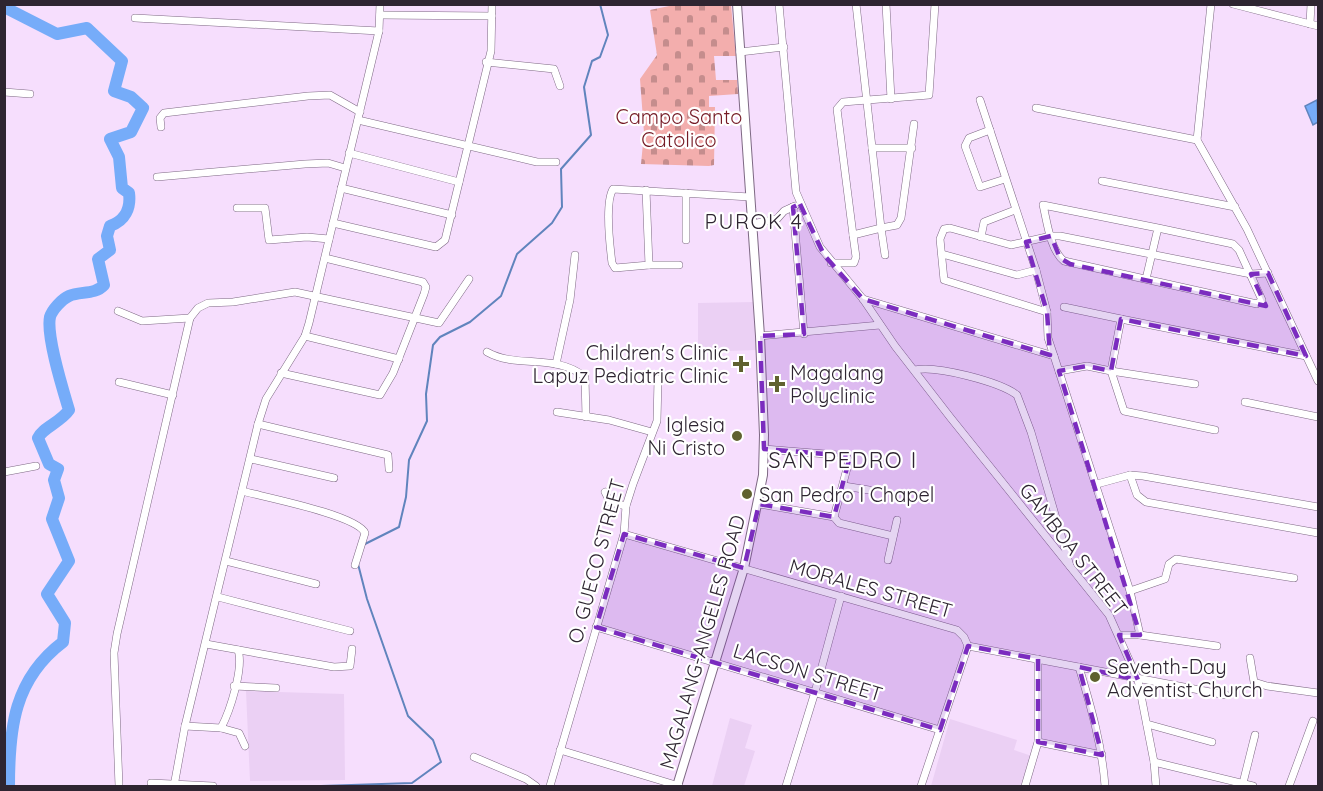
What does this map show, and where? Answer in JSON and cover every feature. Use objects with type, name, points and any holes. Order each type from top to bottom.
[{"type":"main road","name":"MAGALANG-ANGELES ROAD","points":[[678,786],[744,568],[759,504],[764,449],[760,336],[737,4]]},
{"type":"street","points":[[174,786],[186,726],[258,424],[266,399],[305,336],[316,295],[379,31],[380,4]]},
{"type":"street","points":[[333,223],[436,247],[445,240],[492,44],[492,4]]},
{"type":"street","points":[[779,4],[796,192],[804,334]]},
{"type":"street","points":[[856,4],[885,255]]},
{"type":"street","points":[[886,4],[891,99]]},
{"type":"street","points":[[831,263],[856,262],[836,112],[843,102],[929,95],[935,4]]},
{"type":"street","points":[[1211,4],[1197,140],[1235,207],[1318,381]]},
{"type":"street","points":[[1233,4],[1318,26]]},
{"type":"street","points":[[1310,24],[1311,4]]},
{"type":"street","points":[[380,15],[492,16]]},
{"type":"street","points":[[135,18],[379,31]]},
{"type":"street","points":[[741,52],[784,46]]},
{"type":"street","points":[[486,62],[554,69],[560,86]]},
{"type":"street","points":[[4,92],[30,94]]},
{"type":"street","points":[[161,127],[160,118],[165,113],[330,95],[359,116],[537,162],[556,162]]},
{"type":"street","points":[[980,100],[1036,270],[1047,312],[1048,338],[1097,484],[1130,591],[1140,635]]},
{"type":"street","points":[[1036,108],[1197,140]]},
{"type":"street","points":[[853,235],[897,225],[901,218],[914,124]]},
{"type":"street","points":[[990,130],[969,138],[965,146],[980,187],[1005,179]]},
{"type":"street","points":[[872,148],[912,148]]},
{"type":"street","points":[[349,153],[459,182]]},
{"type":"street","points":[[157,177],[305,164],[328,163],[345,168]]},
{"type":"street","points":[[1102,181],[1235,207]]},
{"type":"street","points":[[341,188],[452,215]]},
{"type":"street","points":[[679,265],[649,265],[619,269],[613,267],[611,260],[611,192],[616,189],[646,190],[750,197]]},
{"type":"street","points":[[646,190],[649,265]]},
{"type":"street","points":[[686,193],[686,240]]},
{"type":"street","points":[[1043,205],[1158,228],[1233,244],[1262,297],[1261,303],[1064,261],[1051,236],[1043,205]]},
{"type":"street","points":[[752,224],[777,219],[797,206]]},
{"type":"street","name":"GAMBOA STREET","points":[[797,206],[808,216],[820,247],[831,263],[863,299],[950,417],[1070,568],[1094,594],[1119,635],[1138,680],[1154,762],[1156,786]]},
{"type":"street","points":[[237,208],[265,208],[269,240],[307,237],[329,239]]},
{"type":"street","points":[[981,237],[984,222],[1015,210]]},
{"type":"street","points":[[1047,312],[946,282],[943,279],[940,239],[946,228],[1011,245],[1051,236],[1152,253],[1251,274],[1268,273]]},
{"type":"street","points":[[1146,279],[1158,228]]},
{"type":"street","points":[[942,254],[1017,275],[1036,270]]},
{"type":"street","points":[[556,364],[570,300],[574,255]]},
{"type":"street","points":[[281,373],[380,395],[386,389],[414,319],[426,284],[324,258]]},
{"type":"street","points":[[119,786],[114,653],[190,318],[198,308],[208,303],[233,302],[296,292],[439,323],[469,279]]},
{"type":"street","points":[[863,299],[1054,356]]},
{"type":"street","points":[[1064,307],[1306,356]]},
{"type":"street","points":[[118,311],[142,321],[190,318]]},
{"type":"street","points":[[1122,319],[1111,371],[1124,411],[1215,430]]},
{"type":"street","points":[[760,336],[804,334],[880,325]]},
{"type":"street","points":[[305,336],[399,359]]},
{"type":"street","points":[[487,352],[500,358],[572,368],[585,377],[586,417]]},
{"type":"street","points":[[1059,371],[1087,366],[1194,384]]},
{"type":"street","points":[[915,370],[936,368],[1000,387],[1017,395],[1034,442],[1070,568]]},
{"type":"street","name":"O. GUECO STREET","points":[[550,786],[624,534],[627,506],[657,421],[658,379]]},
{"type":"street","points":[[119,382],[173,395]]},
{"type":"street","points":[[1245,402],[1318,417]]},
{"type":"street","points":[[557,412],[652,432]]},
{"type":"street","points":[[258,424],[388,455],[389,469]]},
{"type":"street","points":[[764,449],[847,457],[849,461],[844,486],[834,517]]},
{"type":"street","points":[[250,459],[334,478]]},
{"type":"street","points":[[4,472],[36,466]]},
{"type":"street","points":[[1097,484],[1130,475],[1318,507]]},
{"type":"street","points":[[1130,475],[1137,495],[1146,502],[1318,533]]},
{"type":"street","points":[[844,486],[869,490]]},
{"type":"street","points":[[242,491],[309,508],[358,524],[365,533],[355,565]]},
{"type":"street","points":[[605,492],[610,502],[627,506]]},
{"type":"street","points":[[759,504],[834,517],[839,523],[893,536]]},
{"type":"street","points":[[888,560],[897,520]]},
{"type":"street","name":"MORALES STREET","points":[[624,534],[957,630],[964,637],[968,646]]},
{"type":"street","points":[[1130,591],[1165,579],[1169,564],[1176,559],[1294,578]]},
{"type":"street","points":[[226,561],[316,584]]},
{"type":"street","points":[[786,786],[841,596]]},
{"type":"street","points":[[218,597],[350,631]]},
{"type":"street","name":"LACSON STREET","points":[[596,627],[940,730]]},
{"type":"street","points":[[1119,635],[1140,635],[1217,646]]},
{"type":"street","points":[[206,644],[340,667],[351,665],[352,649]]},
{"type":"street","points":[[921,786],[968,646],[1226,695]]},
{"type":"street","points":[[221,728],[241,662],[238,650]]},
{"type":"street","points":[[1250,658],[1254,682],[1266,686],[1318,693]]},
{"type":"street","points":[[1025,786],[1038,742],[1038,659]]},
{"type":"street","points":[[1079,667],[1093,711],[1102,755],[1105,786]]},
{"type":"street","points":[[234,686],[276,688]]},
{"type":"street","points":[[1289,786],[1313,722]]},
{"type":"street","points":[[1147,724],[1212,742]]},
{"type":"street","points":[[186,726],[221,728],[239,733],[245,746]]},
{"type":"street","points":[[1243,783],[1255,735]]},
{"type":"street","points":[[1038,742],[1102,755]]},
{"type":"street","points":[[560,750],[678,786]]},
{"type":"street","points":[[474,757],[526,779],[536,786]]},
{"type":"street","points":[[1154,762],[1253,786]]},
{"type":"street","points":[[151,783],[174,786],[213,786]]},
{"type":"highlighted area","points":[[800,204],[824,255],[863,299],[1050,355],[1047,312],[1026,242],[1051,236],[1060,258],[1070,264],[1266,306],[1251,274],[1268,273],[1306,356],[1121,319],[1111,371],[1087,366],[1059,371],[1140,635],[1119,635],[1138,680],[1079,667],[1102,755],[1038,742],[1038,659],[968,646],[940,730],[596,627],[624,534],[744,568],[759,504],[834,517],[850,456],[764,449],[760,336],[804,334],[793,207]]},
{"type":"shaded area","points":[[755,302],[756,350],[698,352],[698,303]]},
{"type":"shaded area","points":[[246,691],[344,694],[345,780],[250,781]]},
{"type":"shaded area","points":[[730,718],[752,725],[745,748],[755,751],[744,786],[712,786]]},
{"type":"shaded area","points":[[950,719],[1017,740],[1014,750],[1032,756],[1020,786],[931,786]]},
{"type":"green space","name":"Campo Santo Catolico","points":[[674,5],[731,5],[736,56],[714,56],[716,80],[737,80],[738,94],[709,96],[709,107],[715,107],[714,165],[641,164],[644,133],[640,79],[657,55],[650,10]]},
{"type":"water","points":[[1317,100],[1318,122],[1313,125],[1305,106]]},
{"type":"waterway","points":[[363,545],[399,527],[406,497],[409,460],[427,421],[426,394],[433,345],[440,337],[470,322],[501,296],[517,254],[552,223],[562,207],[561,169],[591,135],[584,87],[592,61],[600,57],[608,35],[600,4]]},
{"type":"waterway","points":[[4,7],[57,34],[87,28],[122,61],[114,91],[131,97],[143,108],[131,132],[110,139],[119,157],[122,188],[129,193],[129,199],[126,213],[120,221],[110,226],[107,236],[110,250],[98,259],[104,285],[92,292],[66,297],[50,317],[50,337],[69,410],[43,431],[38,438],[49,464],[58,469],[54,480],[59,498],[52,519],[69,561],[47,594],[65,623],[63,642],[34,672],[24,689],[18,706],[13,725],[9,786]]},
{"type":"waterway","points":[[321,786],[412,783],[441,762],[433,740],[408,716],[367,599],[358,564]]},
{"type":"place","name":"Children's Clinic Lapuz Pediatric Clinic","points":[[741,364]]},
{"type":"place","name":"Magalang Polyclinic","points":[[777,384]]},
{"type":"place","name":"Iglesia Ni Cristo","points":[[737,436]]},
{"type":"place","name":"San Pedro I Chapel","points":[[747,494]]},
{"type":"place","name":"Seventh-Day Adventist Church","points":[[1095,677]]},
{"type":"district","name":"PUROK 4","points":[[754,221]]},
{"type":"district","name":"SAN PEDRO I","points":[[843,460]]}]
